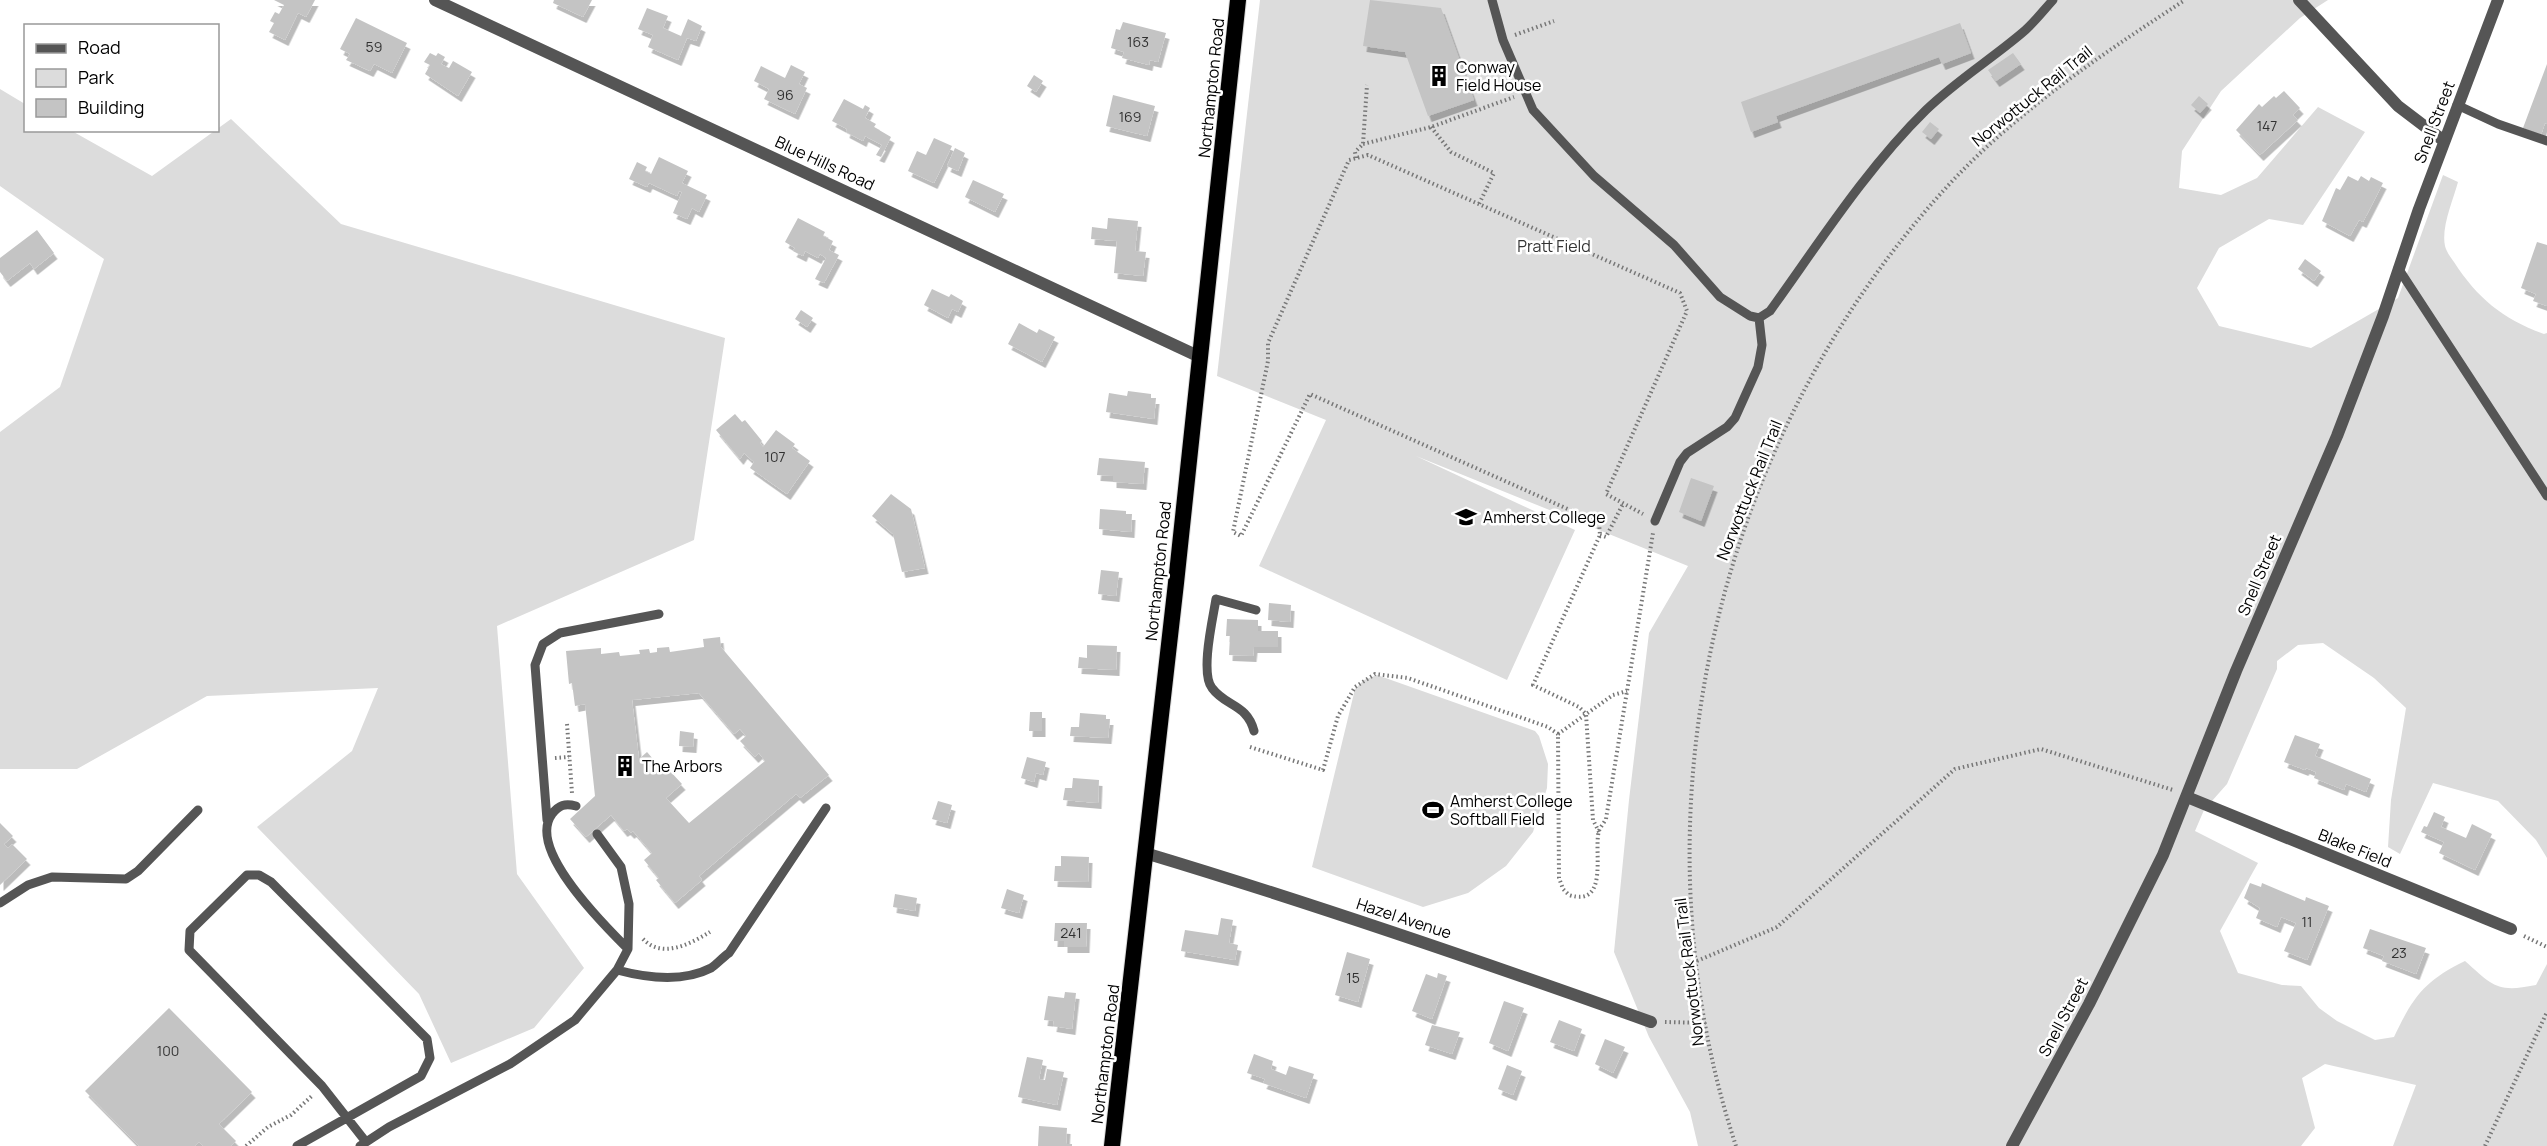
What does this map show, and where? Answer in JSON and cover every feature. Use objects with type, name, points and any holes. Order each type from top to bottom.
[{"type":"highway","name":"Northampton Road","points":[[1112,1146],[1238,0]]},
{"type":"street","name":"Blue Hills Road","points":[[435,0],[1200,357]]},
{"type":"street","points":[[2299,0],[2398,106],[2445,141]]},
{"type":"street","name":"Snell Street","points":[[2012,1146],[2114,955],[2163,855],[2236,671],[2337,436],[2383,316],[2457,105],[2498,0]]},
{"type":"street","name":"Blake Field","points":[[2188,796],[2511,929]]},
{"type":"street","name":"Hazel Avenue","points":[[1145,853],[1257,886],[1441,947],[1651,1022]]},
{"type":"lane","points":[[1492,0],[1503,40],[1533,110],[1594,176],[1674,245],[1720,297],[1750,316],[1759,318],[1770,311],[1837,218],[1900,138],[1927,110],[1973,69],[2023,33],[2053,0]]},
{"type":"lane","points":[[2457,105],[2498,124],[2547,141]]},
{"type":"lane","points":[[2398,268],[2547,496]]},
{"type":"lane","points":[[1655,521],[1680,462],[1687,453],[1727,427],[1735,418],[1758,367],[1762,345],[1759,318]]},
{"type":"lane","points":[[1254,731],[1251,718],[1218,695],[1210,686],[1208,669],[1216,599],[1256,610]]},
{"type":"lane","points":[[628,950],[586,906],[559,868],[548,839],[535,665],[543,644],[560,633],[659,614]]},
{"type":"lane","points":[[547,820],[556,808],[574,802]]},
{"type":"lane","points":[[617,970],[649,978],[684,976],[710,968],[729,952],[826,808]]},
{"type":"lane","points":[[0,903],[28,885],[52,877],[126,879],[138,871],[198,810]]},
{"type":"lane","points":[[297,1146],[347,1118],[421,1076],[430,1058],[428,1039],[271,882],[259,875],[247,875],[190,931],[189,950],[322,1086],[347,1118],[363,1144],[389,1126],[510,1064],[575,1020],[617,970],[628,950],[629,904],[621,867],[597,834]]},
{"type":"path","name":"Norwottuck Rail Trail","points":[[1736,1146],[1717,1079],[1697,961],[1691,877],[1692,789],[1697,722],[1710,654],[1725,586],[1746,522],[1778,444],[1815,368],[1850,312],[1906,235],[1943,190],[1990,143],[2071,76],[2185,0]]},
{"type":"path","points":[[1503,40],[1554,21]]},
{"type":"path","points":[[1363,144],[1367,86]]},
{"type":"path","points":[[1356,158],[1354,152],[1363,144],[1431,127],[1525,93]]},
{"type":"path","points":[[1431,127],[1451,152],[1494,173],[1479,204]]},
{"type":"path","points":[[1558,734],[1559,878],[1563,890],[1569,895],[1583,896],[1592,890],[1598,879],[1599,832],[1606,819],[1655,521],[1606,494],[1687,311],[1680,293],[1368,155],[1349,160],[1268,343],[1268,361],[1233,532],[1241,536],[1310,394],[1599,523],[1600,535],[1533,684],[1580,708],[1586,714],[1593,820],[1599,832]]},
{"type":"path","points":[[1600,535],[1606,537],[1623,504]]},
{"type":"path","points":[[1250,747],[1323,770],[1338,716],[1355,687],[1376,674],[1408,678],[1548,727],[1558,734]]},
{"type":"path","points":[[1558,734],[1613,695],[1627,691]]},
{"type":"path","points":[[567,724],[574,802]]},
{"type":"path","points":[[1697,961],[1777,927],[1955,770],[2041,749],[2188,796]]},
{"type":"path","points":[[2511,929],[2547,947]]},
{"type":"path","points":[[2485,1146],[2547,1012]]},
{"type":"path","points":[[1651,1022],[1706,1023]]},
{"type":"path","points":[[246,1146],[268,1127],[291,1115],[322,1086]]},
{"type":"green space","name":"Pratt Field","points":[[1260,0],[2328,0],[2300,18],[2221,91],[2182,151],[2179,188],[2221,195],[2257,178],[2318,107],[2365,132],[2303,225],[2269,219],[2219,248],[2197,288],[2219,326],[2311,348],[2398,298],[2443,175],[2458,182],[2448,214],[2444,239],[2449,254],[2472,287],[2493,306],[2516,322],[2544,334],[2547,333],[2547,858],[2536,840],[2498,801],[2433,783],[2400,854],[2388,847],[2391,800],[2406,708],[2374,678],[2323,643],[2298,645],[2277,661],[2277,669],[2227,784],[2204,810],[2195,831],[2258,863],[2220,931],[2238,973],[2282,985],[2301,986],[2319,1008],[2337,1021],[2375,1040],[2394,1037],[2407,1011],[2421,992],[2439,976],[2465,961],[2489,982],[2504,988],[2536,985],[2547,964],[2547,1146],[2393,1146],[2416,1085],[2325,1064],[2302,1078],[2315,1128],[2301,1146],[1698,1146],[1690,1112],[1649,1037],[1614,952],[1649,633],[1688,566],[1416,456],[1575,530],[1507,680],[1259,566],[1326,420],[1217,376]]},
{"type":"green space","points":[[0,89],[24,103],[24,132],[74,132],[152,176],[213,132],[219,132],[219,128],[231,119],[341,224],[725,338],[694,540],[497,626],[517,874],[584,968],[534,1028],[451,1063],[419,994],[257,827],[352,751],[378,688],[207,696],[77,769],[0,769],[0,432],[60,387],[104,259],[0,186]]},
{"type":"green space","name":"Amherst College Softball Field","points":[[1377,675],[1535,731],[1539,736],[1548,764],[1547,788],[1533,832],[1506,866],[1468,893],[1423,907],[1312,867],[1355,689],[1364,680]]},
{"type":"building","points":[[274,0],[315,0],[306,17],[298,13],[285,40],[269,32],[274,23],[270,21],[275,12],[279,14],[284,5]]},
{"type":"building","points":[[554,0],[592,0],[583,17],[553,3]]},
{"type":"building","name":"Conway Field House","points":[[1370,0],[1441,8],[1474,100],[1428,116],[1405,52],[1363,46]]},
{"type":"building","points":[[647,8],[668,16],[663,28],[681,36],[688,19],[702,26],[696,41],[687,38],[678,60],[648,47],[653,35],[638,29]]},
{"type":"building","points":[[356,18],[407,43],[392,73],[374,64],[370,71],[346,60],[350,54],[340,49]]},
{"type":"building","points":[[1123,22],[1166,33],[1158,62],[1150,60],[1149,65],[1122,58],[1124,52],[1111,48],[1116,29],[1120,30]]},
{"type":"building","points":[[1960,23],[1971,53],[1942,64],[1939,57],[1776,116],[1778,122],[1751,132],[1741,102]]},
{"type":"building","points":[[430,53],[436,56],[438,53],[445,57],[441,64],[449,68],[453,61],[472,72],[458,96],[425,74],[430,65],[424,62]]},
{"type":"building","points":[[2013,53],[2021,64],[1996,81],[1988,70]]},
{"type":"building","points":[[2547,64],[2547,124],[2545,123],[2541,135],[2523,128]]},
{"type":"building","points":[[791,65],[805,72],[799,84],[807,88],[795,114],[764,99],[769,89],[754,81],[761,66],[785,78]]},
{"type":"building","points":[[1034,75],[1043,81],[1036,92],[1027,86]]},
{"type":"building","points":[[2284,91],[2300,108],[2293,115],[2298,120],[2260,155],[2236,130],[2259,104],[2262,107],[2274,96],[2276,98]]},
{"type":"building","points":[[1113,95],[1155,106],[1147,136],[1106,126]]},
{"type":"building","points":[[2199,96],[2208,104],[2200,113],[2191,105]]},
{"type":"building","points":[[844,99],[863,109],[865,105],[870,108],[865,118],[876,124],[874,127],[891,137],[881,157],[876,155],[882,145],[865,136],[863,141],[832,121]]},
{"type":"building","points":[[1930,122],[1939,129],[1931,139],[1922,132]]},
{"type":"building","points":[[934,138],[952,146],[934,183],[908,171],[917,151],[926,155]]},
{"type":"building","points":[[955,148],[965,153],[958,171],[947,166]]},
{"type":"building","points":[[659,157],[688,171],[682,183],[707,195],[699,212],[692,208],[687,219],[673,213],[682,192],[679,191],[677,196],[649,183],[647,187],[629,179],[637,162],[647,167],[645,171],[651,174]]},
{"type":"building","points":[[2348,176],[2358,181],[2361,176],[2369,181],[2371,177],[2383,183],[2363,222],[2359,220],[2350,236],[2322,221],[2336,188],[2340,190]]},
{"type":"building","points":[[973,180],[1004,194],[995,212],[965,197]]},
{"type":"building","points":[[798,218],[825,232],[823,236],[833,241],[829,250],[839,255],[824,283],[815,279],[826,258],[820,254],[818,258],[805,251],[803,256],[793,251],[795,248],[785,242]]},
{"type":"building","points":[[1108,218],[1138,221],[1135,251],[1146,252],[1143,276],[1114,273],[1117,241],[1091,239],[1092,227],[1107,229]]},
{"type":"building","points":[[37,230],[54,253],[34,269],[30,263],[7,281],[0,272],[0,258]]},
{"type":"building","points":[[2537,242],[2547,245],[2547,306],[2533,301],[2536,294],[2521,288]]},
{"type":"building","points":[[2305,259],[2321,271],[2314,281],[2298,269]]},
{"type":"building","points":[[932,289],[949,297],[951,294],[963,301],[958,312],[952,309],[948,318],[924,305]]},
{"type":"building","points":[[801,310],[813,318],[807,327],[795,319]]},
{"type":"building","points":[[1019,323],[1037,333],[1039,329],[1055,337],[1042,362],[1008,344]]},
{"type":"building","points":[[1128,391],[1151,394],[1151,398],[1156,398],[1154,419],[1106,412],[1109,393],[1127,396]]},
{"type":"building","points":[[735,414],[742,422],[745,420],[762,441],[760,443],[763,447],[776,430],[795,444],[792,448],[810,461],[787,494],[750,468],[754,462],[744,453],[740,459],[716,430]]},
{"type":"building","points":[[1099,458],[1145,462],[1143,484],[1113,482],[1113,476],[1097,475]]},
{"type":"building","points":[[1691,478],[1714,486],[1701,521],[1679,512]]},
{"type":"building","points":[[891,494],[911,509],[925,568],[902,572],[893,534],[872,516]]},
{"type":"building","points":[[1100,509],[1126,511],[1126,514],[1132,514],[1131,532],[1099,529]]},
{"type":"building","points":[[1101,570],[1119,572],[1116,596],[1098,594]]},
{"type":"building","points":[[1269,603],[1291,605],[1290,622],[1268,620]]},
{"type":"building","points":[[1227,619],[1258,620],[1258,631],[1278,631],[1278,647],[1254,647],[1253,656],[1229,655],[1230,636],[1226,636]]},
{"type":"building","name":"The Arbors","points":[[720,637],[721,647],[829,775],[800,798],[796,794],[699,876],[702,880],[675,903],[656,880],[659,878],[644,860],[652,853],[633,831],[631,833],[627,829],[624,831],[611,815],[586,837],[570,819],[595,796],[585,704],[575,706],[572,683],[569,684],[566,651],[601,648],[601,654],[619,652],[620,656],[640,654],[639,650],[649,649],[650,653],[657,652],[657,648],[669,647],[670,652],[704,647],[703,639]],"holes":[[[699,693],[734,734],[740,729],[746,736],[740,741],[755,757],[759,753],[765,761],[689,823],[666,798],[682,784],[669,770],[666,774],[647,752],[639,759],[632,700]]]},
{"type":"building","points":[[1087,645],[1117,646],[1116,670],[1078,668],[1079,657],[1087,658]]},
{"type":"building","points":[[1030,712],[1042,712],[1042,731],[1029,731]]},
{"type":"building","points":[[1080,713],[1106,715],[1106,719],[1110,719],[1108,738],[1070,736],[1071,727],[1079,727]]},
{"type":"building","points":[[680,731],[694,733],[693,747],[679,746]]},
{"type":"building","points":[[2295,735],[2320,744],[2315,756],[2371,779],[2366,792],[2346,784],[2344,790],[2314,778],[2316,772],[2284,762]]},
{"type":"building","points":[[1027,757],[1046,762],[1043,775],[1036,773],[1034,782],[1021,778]]},
{"type":"building","points":[[1073,778],[1099,780],[1098,803],[1063,800],[1065,788],[1072,788]]},
{"type":"building","points":[[938,801],[952,805],[947,823],[932,819]]},
{"type":"building","points":[[2434,812],[2445,817],[2441,827],[2466,838],[2472,824],[2492,834],[2475,870],[2439,853],[2444,842],[2421,832],[2424,826],[2427,827]]},
{"type":"building","points":[[0,823],[13,836],[4,844],[8,848],[12,844],[27,859],[0,885]]},
{"type":"building","points":[[1061,856],[1089,857],[1088,882],[1054,881],[1055,866],[1061,866]]},
{"type":"building","points":[[2250,883],[2261,887],[2262,883],[2305,901],[2306,897],[2329,906],[2307,960],[2284,951],[2296,923],[2281,917],[2277,927],[2256,918],[2260,908],[2244,898]]},
{"type":"building","points":[[1007,889],[1024,895],[1019,913],[1001,908]]},
{"type":"building","points":[[895,894],[917,898],[915,911],[893,907]]},
{"type":"building","points":[[1221,918],[1233,920],[1229,943],[1238,945],[1235,960],[1181,951],[1185,930],[1218,935]]},
{"type":"building","points":[[1055,923],[1087,923],[1086,947],[1064,947],[1064,941],[1054,941]]},
{"type":"building","points":[[2370,929],[2426,948],[2416,974],[2382,961],[2384,956],[2363,948]]},
{"type":"building","points":[[1347,952],[1370,959],[1358,1002],[1335,995]]},
{"type":"building","points":[[1438,973],[1447,976],[1432,1019],[1412,1011],[1426,974],[1437,978]]},
{"type":"building","points":[[1065,992],[1076,993],[1072,1029],[1053,1026],[1054,1021],[1044,1020],[1048,996],[1064,998]]},
{"type":"building","points":[[1504,1001],[1524,1008],[1508,1051],[1489,1043]]},
{"type":"building","points":[[169,1008],[252,1092],[219,1124],[236,1141],[231,1146],[203,1146],[199,1142],[195,1146],[139,1146],[85,1091]]},
{"type":"building","points":[[1559,1020],[1582,1029],[1574,1051],[1550,1042]]},
{"type":"building","points":[[1432,1025],[1460,1032],[1452,1054],[1425,1045]]},
{"type":"building","points":[[1605,1039],[1625,1047],[1613,1073],[1595,1064]]},
{"type":"building","points":[[1254,1054],[1273,1061],[1271,1069],[1286,1075],[1289,1066],[1314,1074],[1306,1098],[1263,1083],[1265,1079],[1247,1073]]},
{"type":"building","points":[[1027,1057],[1043,1060],[1039,1079],[1045,1080],[1047,1069],[1064,1072],[1057,1105],[1018,1097]]},
{"type":"building","points":[[1507,1065],[1522,1071],[1513,1095],[1498,1089]]},
{"type":"building","points":[[1039,1126],[1067,1128],[1066,1144],[1072,1144],[1072,1146],[1038,1146]]},
{"type":"place","name":"Conway Field House","points":[[1439,76]]},
{"type":"place","name":"Amherst College","points":[[1466,517]]},
{"type":"place","name":"The Arbors","points":[[625,766]]},
{"type":"place","name":"Amherst College Softball Field","points":[[1433,810]]}]
